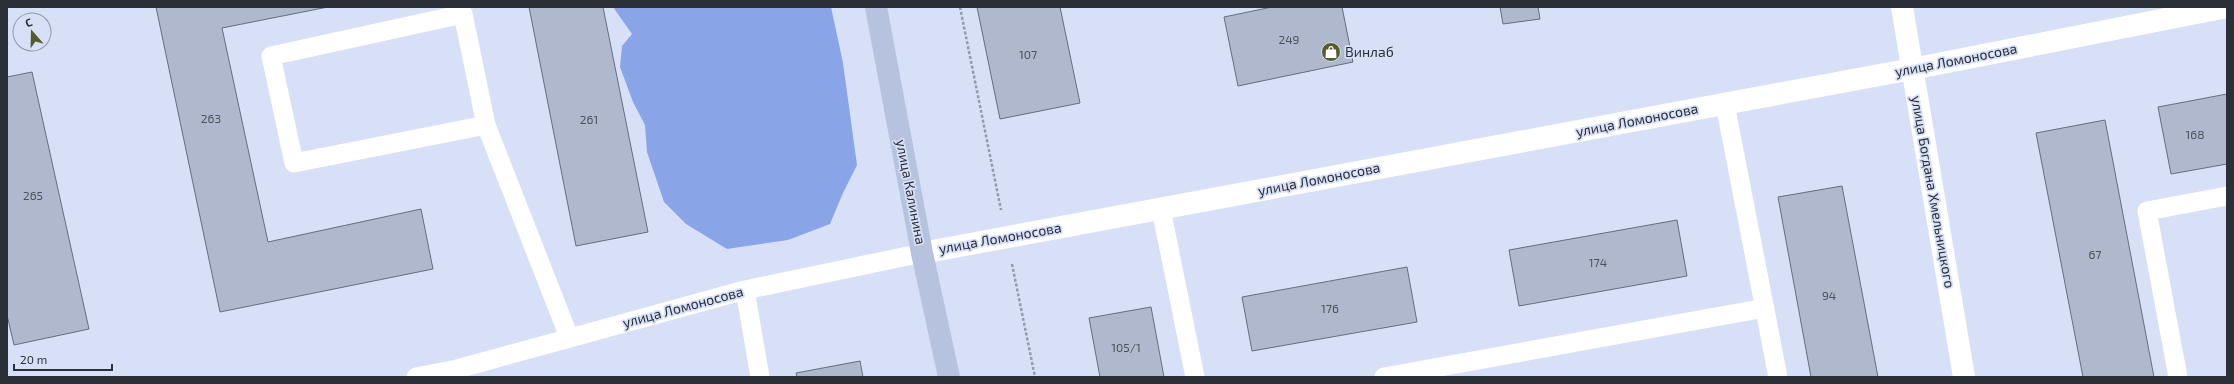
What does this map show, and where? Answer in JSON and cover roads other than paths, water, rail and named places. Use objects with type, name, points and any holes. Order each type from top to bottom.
[{"type":"main road","name":"улица Калинина","points":[[876,7],[922,253],[950,377]]},
{"type":"street","name":"улица Богдана Хмельницкого","points":[[1902,7],[1964,377]]},
{"type":"street","name":"улица Ломоносова","points":[[922,253],[1912,69],[2227,7]]},
{"type":"lane","points":[[486,125],[294,163],[271,56],[463,14],[486,125],[569,337]]},
{"type":"lane","points":[[1725,104],[1778,377]]},
{"type":"lane","points":[[2178,377],[2147,211],[2227,196]]},
{"type":"lane","points":[[1162,208],[1195,377]]},
{"type":"lane","name":"улица Ломоносова","points":[[416,377],[457,369],[569,337],[745,290],[922,253]]},
{"type":"lane","points":[[745,290],[760,377]]},
{"type":"lane","points":[[1384,377],[1765,308]]},
{"type":"place","name":"Винлаб","points":[[1331,52]]}]
